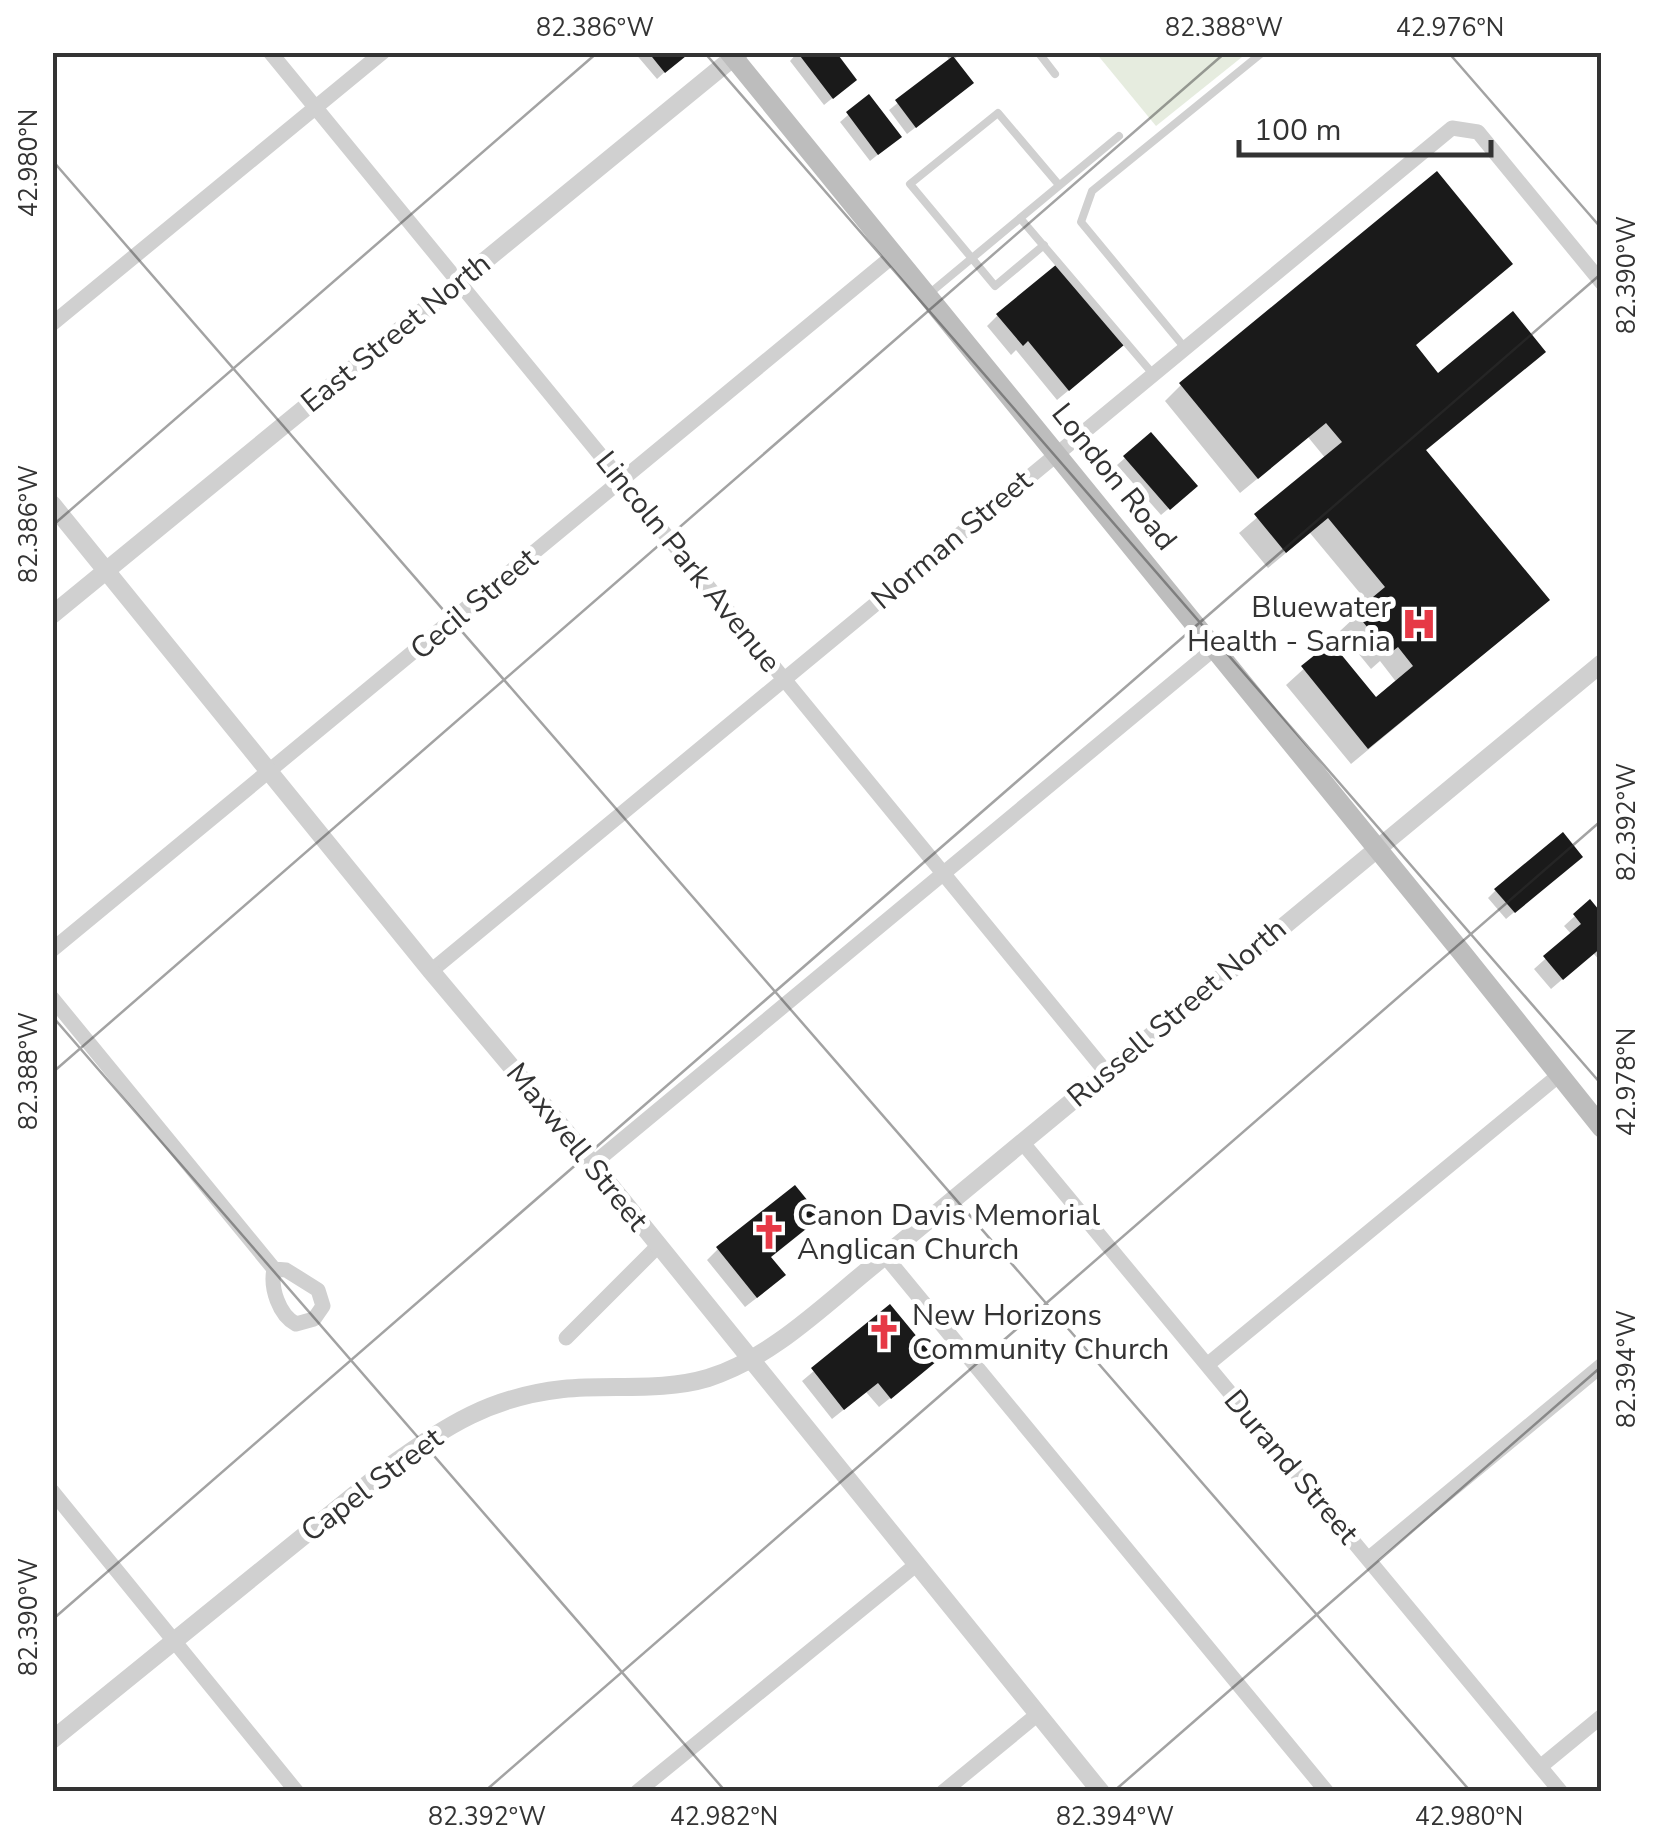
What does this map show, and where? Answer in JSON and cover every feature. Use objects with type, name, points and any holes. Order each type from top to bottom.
[{"type":"main road","name":"London Road","points":[[734,54],[893,256],[1602,1128]]},
{"type":"street","name":"Lincoln Park Avenue","points":[[270,52],[1106,1072]]},
{"type":"street","points":[[52,324],[382,52]]},
{"type":"street","name":"East Street North","points":[[52,615],[734,54]]},
{"type":"street","name":"Norman Street","points":[[431,970],[1452,128],[1478,132],[1602,283]]},
{"type":"street","name":"Cecil Street","points":[[52,950],[893,256]]},
{"type":"street","name":"Maxwell Street","points":[[52,504],[594,1164],[1101,1792]]},
{"type":"street","points":[[594,1164],[1215,648]]},
{"type":"street","name":"Russell Street North","points":[[749,1358],[776,1342],[885,1256],[1602,663]]},
{"type":"street","points":[[52,998],[274,1270]]},
{"type":"street","points":[[1207,1365],[1558,1076]]},
{"type":"street","name":"Durand Street","points":[[1022,1142],[1560,1792]]},
{"type":"street","points":[[566,1338],[658,1246]]},
{"type":"street","points":[[885,1256],[1327,1792]]},
{"type":"street","name":"Capel Street","points":[[52,1740],[390,1466],[444,1428],[498,1401],[564,1389],[644,1388],[708,1378],[749,1358]]},
{"type":"street","points":[[1368,1559],[1602,1365]]},
{"type":"street","points":[[52,1491],[298,1792]]},
{"type":"street","points":[[637,1792],[917,1564]]},
{"type":"street","points":[[943,1792],[1038,1714]]},
{"type":"street","points":[[1540,1766],[1602,1716]]},
{"type":"lane","points":[[1038,52],[1055,74]]},
{"type":"lane","points":[[1184,348],[1081,222],[1092,190],[1263,52]]},
{"type":"lane","points":[[1044,246],[995,286],[910,184],[998,113],[1059,186]]},
{"type":"lane","points":[[926,296],[1119,136]]},
{"type":"lane","points":[[1020,218],[1153,374]]},
{"type":"shaded area","points":[[1096,53],[1247,53],[1156,126]]},
{"type":"building","points":[[648,52],[691,52],[665,73]]},
{"type":"building","points":[[797,52],[836,52],[857,80],[833,99]]},
{"type":"building","points":[[953,56],[974,83],[916,128],[895,100]]},
{"type":"building","points":[[869,94],[902,137],[878,155],[846,112]]},
{"type":"building","points":[[1437,171],[1513,264],[1416,345],[1438,373],[1513,311],[1546,352],[1426,450],[1550,600],[1368,749],[1301,666],[1331,642],[1376,697],[1413,666],[1398,647],[1389,654],[1355,612],[1385,587],[1328,518],[1286,553],[1254,514],[1342,442],[1326,423],[1258,479],[1179,383]]},
{"type":"building","points":[[1057,264],[1124,345],[1069,391],[1028,341],[1023,346],[996,314]]},
{"type":"building","points":[[1151,432],[1198,486],[1170,510],[1123,456]]},
{"type":"building","points":[[1563,832],[1583,857],[1515,913],[1494,889]]},
{"type":"building","points":[[1590,899],[1599,910],[1602,908],[1602,947],[1563,980],[1543,956],[1581,924],[1573,914]]},
{"type":"building","name":"Canon Davis Memorial Anglican Church","points":[[795,1185],[821,1217],[771,1257],[786,1275],[757,1298],[716,1247]]},
{"type":"building","name":"New Horizons Community Church","points":[[890,1304],[937,1361],[891,1399],[878,1383],[844,1410],[811,1368]]},
{"type":"place","name":"Bluewater Health - Sarnia","points":[[1419,624]]},
{"type":"place","name":"Canon Davis Memorial Anglican Church","points":[[769,1232]]},
{"type":"place","name":"New Horizons Community Church","points":[[884,1332]]}]
